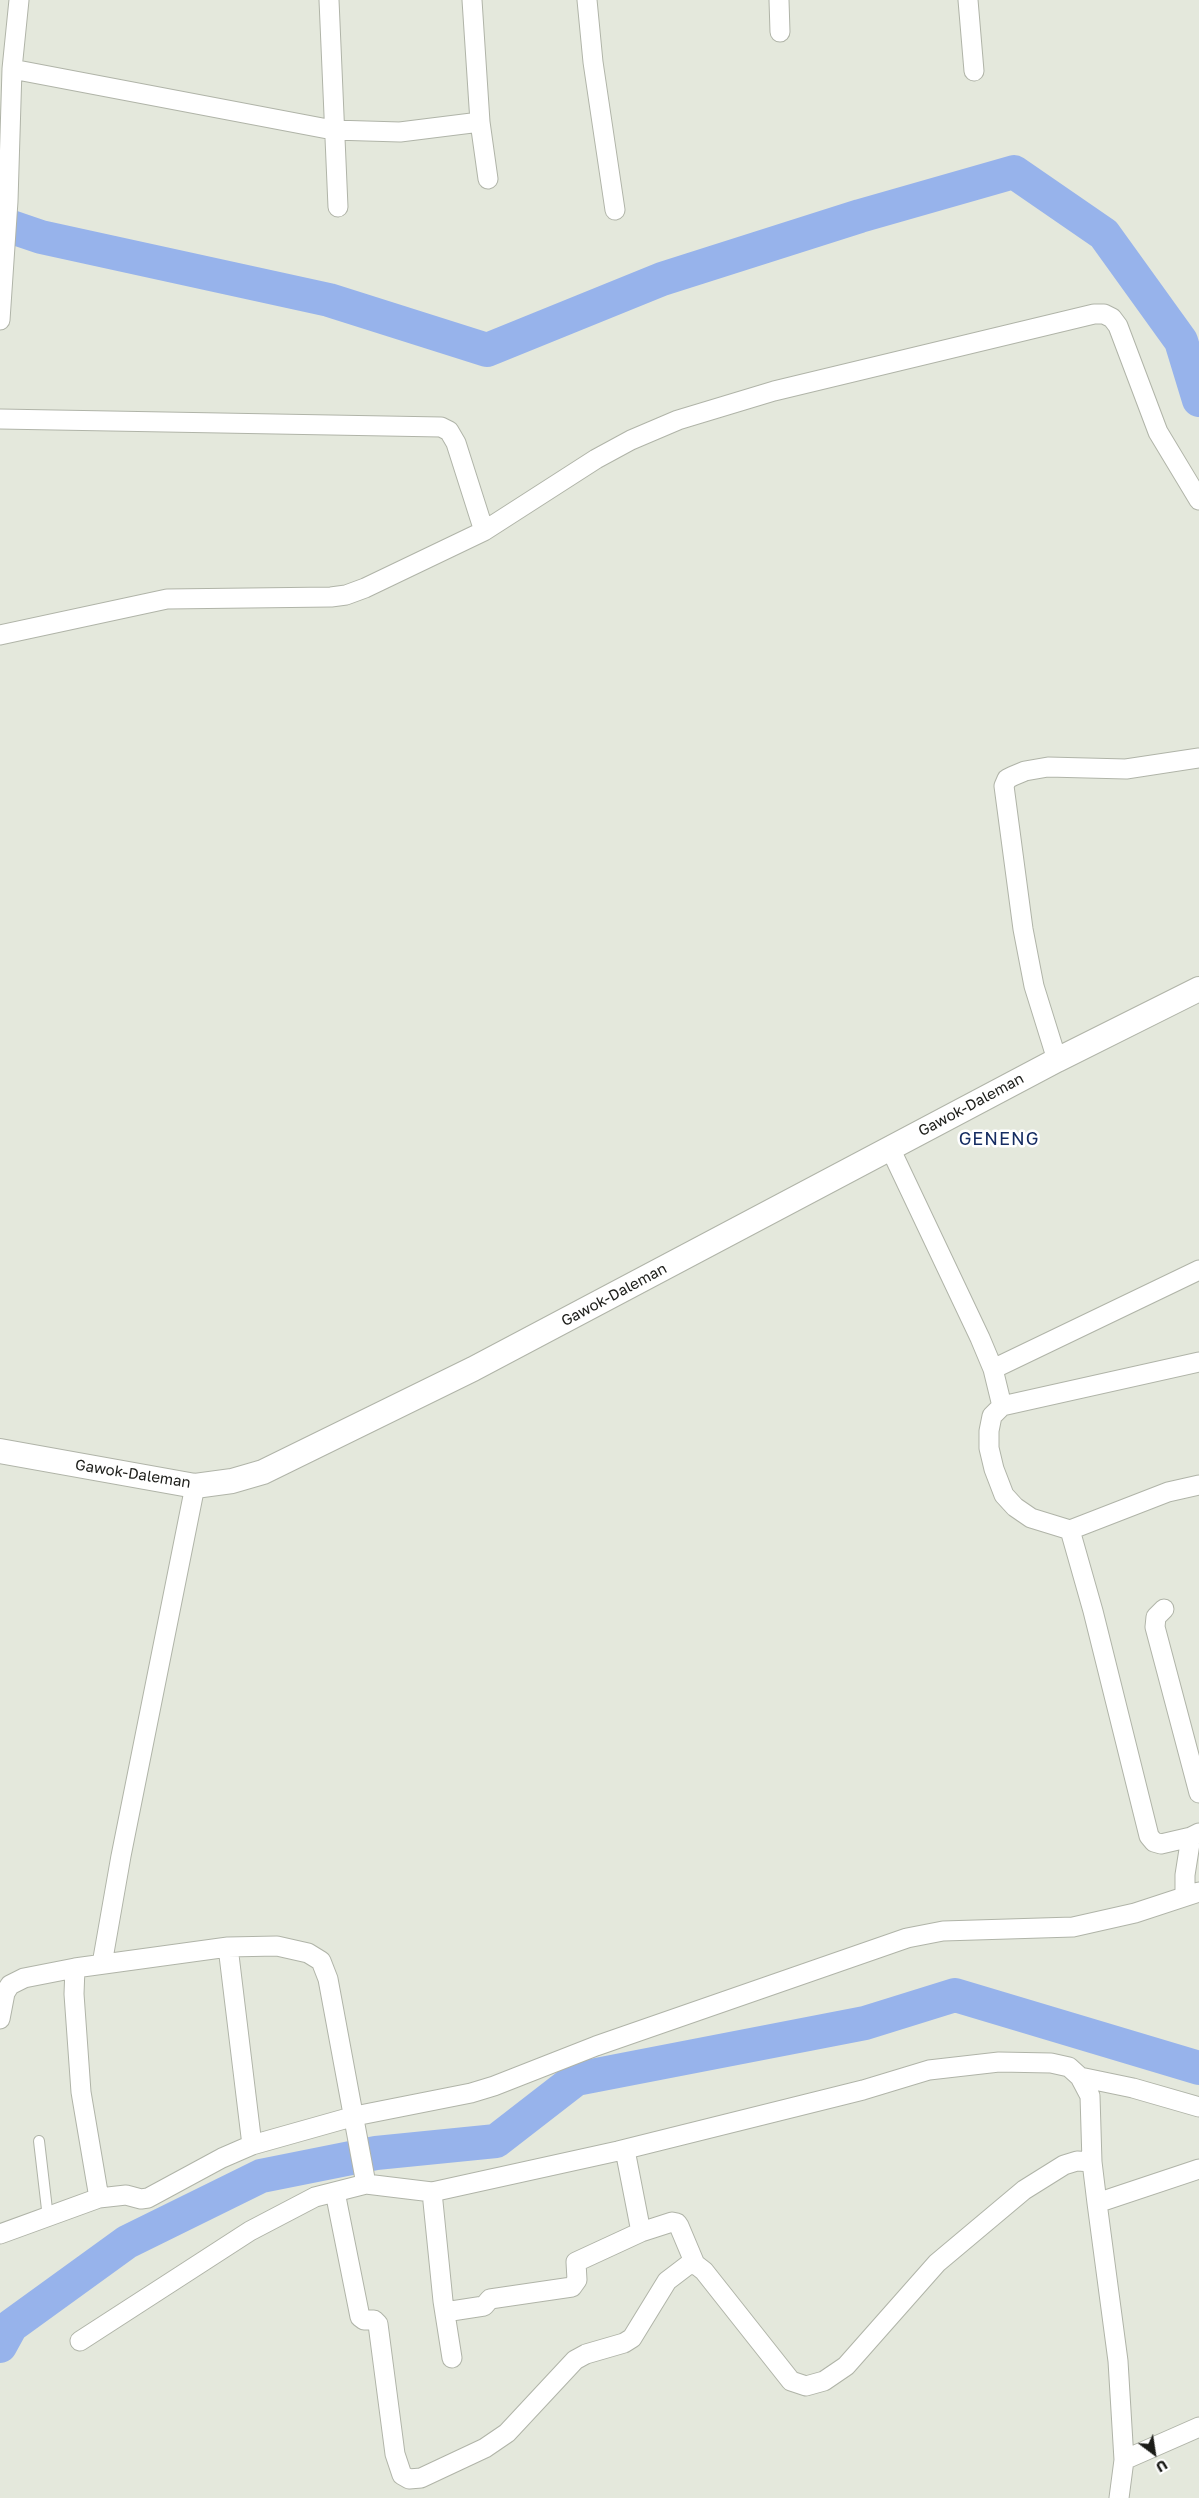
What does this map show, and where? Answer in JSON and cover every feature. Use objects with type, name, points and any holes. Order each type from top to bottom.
[{"type":"street","points":[[0,320],[8,201],[12,69],[18,0]]},
{"type":"street","points":[[329,0],[333,130],[338,207]]},
{"type":"street","points":[[472,0],[480,122],[488,179]]},
{"type":"street","points":[[587,0],[593,62],[615,210]]},
{"type":"street","points":[[779,0],[780,32]]},
{"type":"street","points":[[968,0],[974,71]]},
{"type":"street","points":[[12,69],[333,130],[400,132],[480,122]]},
{"type":"street","points":[[0,635],[167,599],[331,597],[346,595],[365,588],[484,531],[596,459],[631,440],[678,420],[774,391],[1094,314],[1104,314],[1112,318],[1118,326],[1158,432],[1199,500]]},
{"type":"street","points":[[0,419],[441,427],[453,436],[484,531]]},
{"type":"street","points":[[1057,1060],[1034,986],[1023,929],[1004,786],[1007,779],[1048,767],[1126,769],[1199,758]]},
{"type":"street","name":"Gawok-Daleman","points":[[0,1451],[195,1486],[232,1481],[264,1472],[473,1369],[1057,1060],[1199,990]]},
{"type":"street","points":[[890,1148],[994,1369],[1002,1406]]},
{"type":"street","points":[[994,1369],[1199,1270]]},
{"type":"street","points":[[1199,1362],[1002,1406],[992,1416],[989,1431],[989,1448],[994,1469],[1004,1495],[1015,1507],[1031,1518],[1070,1530],[1168,1492],[1199,1485]]},
{"type":"street","points":[[103,1958],[195,1486]]},
{"type":"street","points":[[0,2234],[99,2198],[148,2198],[222,2158],[251,2139],[471,2093],[494,2086],[596,2046],[907,1938],[943,1931],[1073,1927],[1135,1913],[1188,1887],[1195,1835],[1161,1844],[1154,1842],[1149,1836],[1098,1629],[1070,1530]]},
{"type":"street","points":[[1164,1609],[1156,1617],[1155,1627],[1199,1793]]},
{"type":"street","points":[[228,1946],[251,2139]]},
{"type":"street","points":[[0,2019],[5,1993],[10,1985],[24,1978],[75,1968],[103,1958],[228,1946],[291,1948],[308,1952],[320,1961],[328,1979],[366,2180]]},
{"type":"street","points":[[75,1968],[74,1994],[81,2092],[99,2198]]},
{"type":"street","points":[[80,2341],[250,2231],[315,2197],[335,2192],[366,2180],[432,2192],[625,2150],[863,2090],[929,2070],[992,2062],[1051,2063],[1069,2068],[1080,2077],[1090,2096],[1092,2162],[1118,2361],[1124,2460],[1120,2498]]},
{"type":"street","points":[[1080,2077],[1133,2088],[1199,2107]]},
{"type":"street","points":[[625,2150],[641,2232]]},
{"type":"street","points":[[445,2312],[484,2306],[490,2299],[572,2286],[576,2280],[576,2262],[641,2232],[678,2222],[695,2264],[704,2271],[791,2381],[806,2386],[824,2381],[846,2366],[937,2263],[1024,2190],[1064,2165],[1077,2161],[1092,2162]]},
{"type":"street","points":[[1097,2203],[1199,2169]]},
{"type":"street","points":[[335,2192],[360,2317],[364,2320],[374,2320],[378,2324],[389,2396],[395,2454],[402,2475],[409,2479],[421,2478],[467,2458],[507,2433],[575,2360],[586,2354],[624,2344],[632,2338],[666,2280],[688,2265],[695,2264]]},
{"type":"street","points":[[432,2192],[452,2358]]},
{"type":"street","points":[[1124,2460],[1199,2427]]},
{"type":"lane","points":[[39,2140],[48,2218]]},
{"type":"waterway","points":[[0,223],[41,237],[329,300],[487,350],[662,279],[860,216],[1014,172],[1104,234],[1181,341],[1199,400]]},
{"type":"waterway","points":[[0,2346],[11,2326],[127,2242],[261,2176],[376,2153],[496,2141],[576,2079],[865,2023],[955,1995],[1199,2068]]},
{"type":"district","name":"GENENG","points":[[999,1139]]}]
